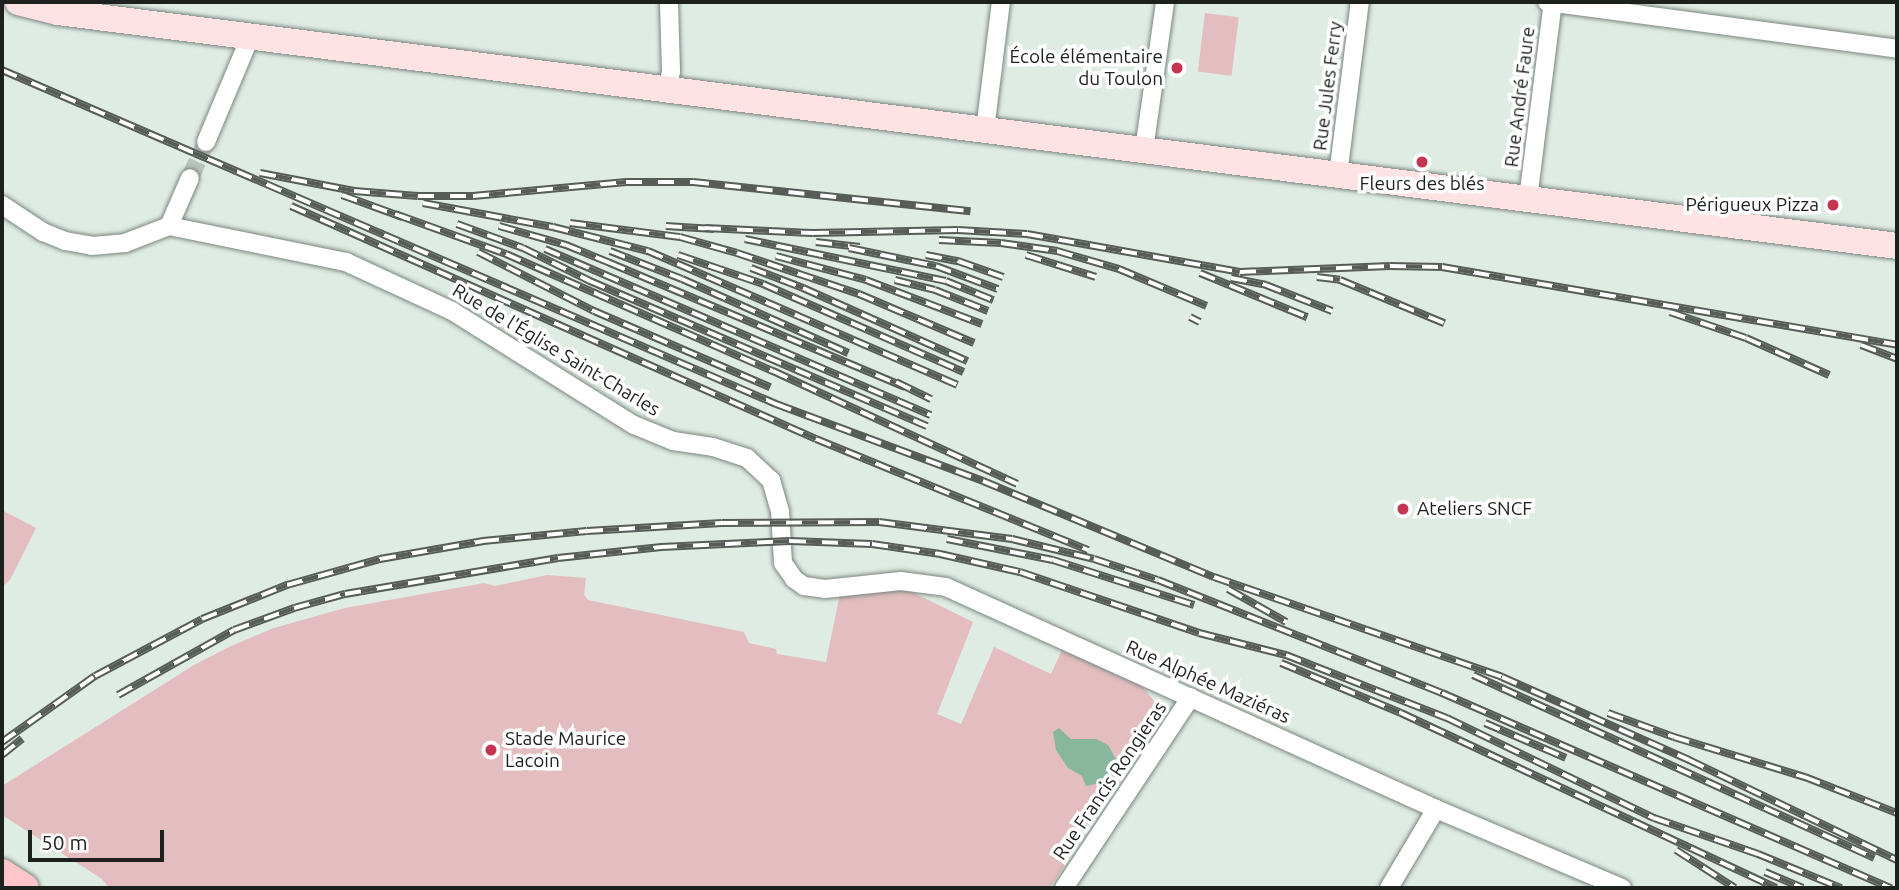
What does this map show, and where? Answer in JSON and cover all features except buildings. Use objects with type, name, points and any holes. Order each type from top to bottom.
[{"type":"main road","points":[[18,2],[58,12],[1897,246]]},
{"type":"main road","points":[[2,873],[25,888]]},
{"type":"street","points":[[667,89],[671,71],[669,2]]},
{"type":"street","points":[[985,130],[1001,2]]},
{"type":"street","points":[[1144,150],[1165,2]]},
{"type":"street","name":"Rue Jules Ferry","points":[[1338,175],[1360,2]]},
{"type":"street","points":[[1547,2],[1897,49]]},
{"type":"street","name":"Rue André Faure","points":[[1528,199],[1553,2]]},
{"type":"street","points":[[206,142],[251,35]]},
{"type":"street","points":[[3,206],[43,232],[65,241],[92,246],[125,243],[169,226],[190,178]]},
{"type":"street","name":"Rue de l'Église Saint-Charles","points":[[169,226],[346,262],[452,311],[634,425],[673,441],[713,447],[747,458],[771,480],[780,511],[782,553]]},
{"type":"street","name":"Rue Alphée Maziéras","points":[[782,553],[785,569],[804,586],[825,589],[901,581],[946,587],[1436,809],[1622,888]]},
{"type":"street","name":"Rue Francis Rongieras","points":[[1064,888],[1191,697]]},
{"type":"street","points":[[1389,888],[1436,809]]},
{"type":"shaded area","points":[[1205,13],[1239,17],[1232,76],[1198,72]]},
{"type":"shaded area","points":[[2,510],[36,528],[10,580],[2,587]]},
{"type":"shaded area","name":"Stade Maurice Lacoin","points":[[547,575],[586,578],[584,595],[588,600],[744,632],[749,643],[776,649],[777,654],[826,662],[840,594],[910,587],[912,592],[973,622],[937,714],[961,724],[994,647],[1051,674],[1062,650],[1143,687],[1157,705],[1158,717],[1050,888],[109,888],[102,879],[2,815],[2,786],[194,665],[231,646],[274,628],[345,608],[484,583],[495,586]]},
{"type":"shaded area","points":[[1059,728],[1071,739],[1096,739],[1108,745],[1117,761],[1116,780],[1086,786],[1082,776],[1068,768],[1056,750],[1053,732]]},
{"type":"tunnel","points":[[190,178],[206,142]]},
{"type":"railway","points":[[2,70],[776,404],[983,481],[1214,577],[1502,677],[1689,760],[1897,860]]},
{"type":"railway","points":[[260,173],[354,191],[418,196],[473,196],[626,182],[693,182],[970,211]]},
{"type":"railway","points":[[342,195],[402,217]]},
{"type":"railway","points":[[423,203],[553,227],[648,251],[957,385]]},
{"type":"railway","points":[[291,206],[816,439],[1088,550]]},
{"type":"railway","points":[[395,214],[506,254],[773,371],[1017,484]]},
{"type":"railway","points":[[570,223],[680,237],[737,253],[859,294],[974,343]]},
{"type":"railway","points":[[457,224],[523,248],[590,281],[927,426]]},
{"type":"railway","points":[[499,226],[566,245],[905,387]]},
{"type":"railway","points":[[666,226],[714,229]]},
{"type":"railway","points":[[705,228],[813,233],[958,230],[1027,234],[1240,272],[1390,266],[1442,267],[1897,345]]},
{"type":"railway","points":[[745,239],[946,281],[993,300]]},
{"type":"railway","points":[[939,240],[1001,243],[1057,251],[1119,269],[1207,306]]},
{"type":"railway","points":[[816,242],[860,247]]},
{"type":"railway","points":[[849,248],[936,266],[998,289]]},
{"type":"railway","points":[[545,249],[931,415]]},
{"type":"railway","points":[[610,251],[682,279],[848,353]]},
{"type":"railway","points":[[478,252],[594,311],[770,387]]},
{"type":"railway","points":[[678,255],[763,284],[963,372]]},
{"type":"railway","points":[[926,255],[958,261],[1003,277]]},
{"type":"railway","points":[[1026,255],[1096,277]]},
{"type":"railway","points":[[776,256],[866,280],[982,324]]},
{"type":"railway","points":[[751,268],[803,288],[967,361]]},
{"type":"railway","points":[[1200,273],[1307,317]]},
{"type":"railway","points":[[1317,277],[1340,280],[1444,323]]},
{"type":"railway","points":[[1231,278],[1266,285],[1332,311]]},
{"type":"railway","points":[[895,280],[935,290],[988,311]]},
{"type":"railway","points":[[1670,312],[1746,338],[1829,375]]},
{"type":"railway","points":[[1190,317],[1200,322]]},
{"type":"railway","points":[[1861,345],[1897,359]]},
{"type":"railway","points":[[896,382],[931,399]]},
{"type":"railway","points":[[2,742],[95,676],[202,619],[287,585],[380,559],[483,541],[587,531],[722,523],[879,522],[1012,539],[1094,559],[1158,580],[1442,693],[1891,888]]},
{"type":"railway","points":[[947,539],[1053,560],[1194,605]]},
{"type":"railway","points":[[118,695],[234,630],[294,608],[345,594],[558,558],[661,547],[790,541],[872,544],[940,554],[1020,572],[1199,633],[1286,655],[1447,718],[1654,818],[1758,854],[1841,888]]},
{"type":"railway","points":[[1228,589],[1286,622]]},
{"type":"railway","points":[[1281,663],[1401,713],[1776,888]]},
{"type":"railway","points":[[1473,675],[1874,858]]},
{"type":"railway","points":[[1608,713],[1674,737],[1805,777],[1897,813]]},
{"type":"railway","points":[[1485,723],[1566,758]]},
{"type":"railway","points":[[2,755],[22,739]]},
{"type":"railway","points":[[1676,850],[1735,888]]},
{"type":"railway","points":[[1765,872],[1803,888]]},
{"type":"place","name":"École élémentaire du Toulon","points":[[1177,68]]},
{"type":"place","name":"Fleurs des blés","points":[[1422,162]]},
{"type":"place","name":"Périgueux Pizza","points":[[1833,205]]},
{"type":"place","name":"Ateliers SNCF","points":[[1403,509]]},
{"type":"place","name":"Stade Maurice Lacoin","points":[[491,750]]}]
